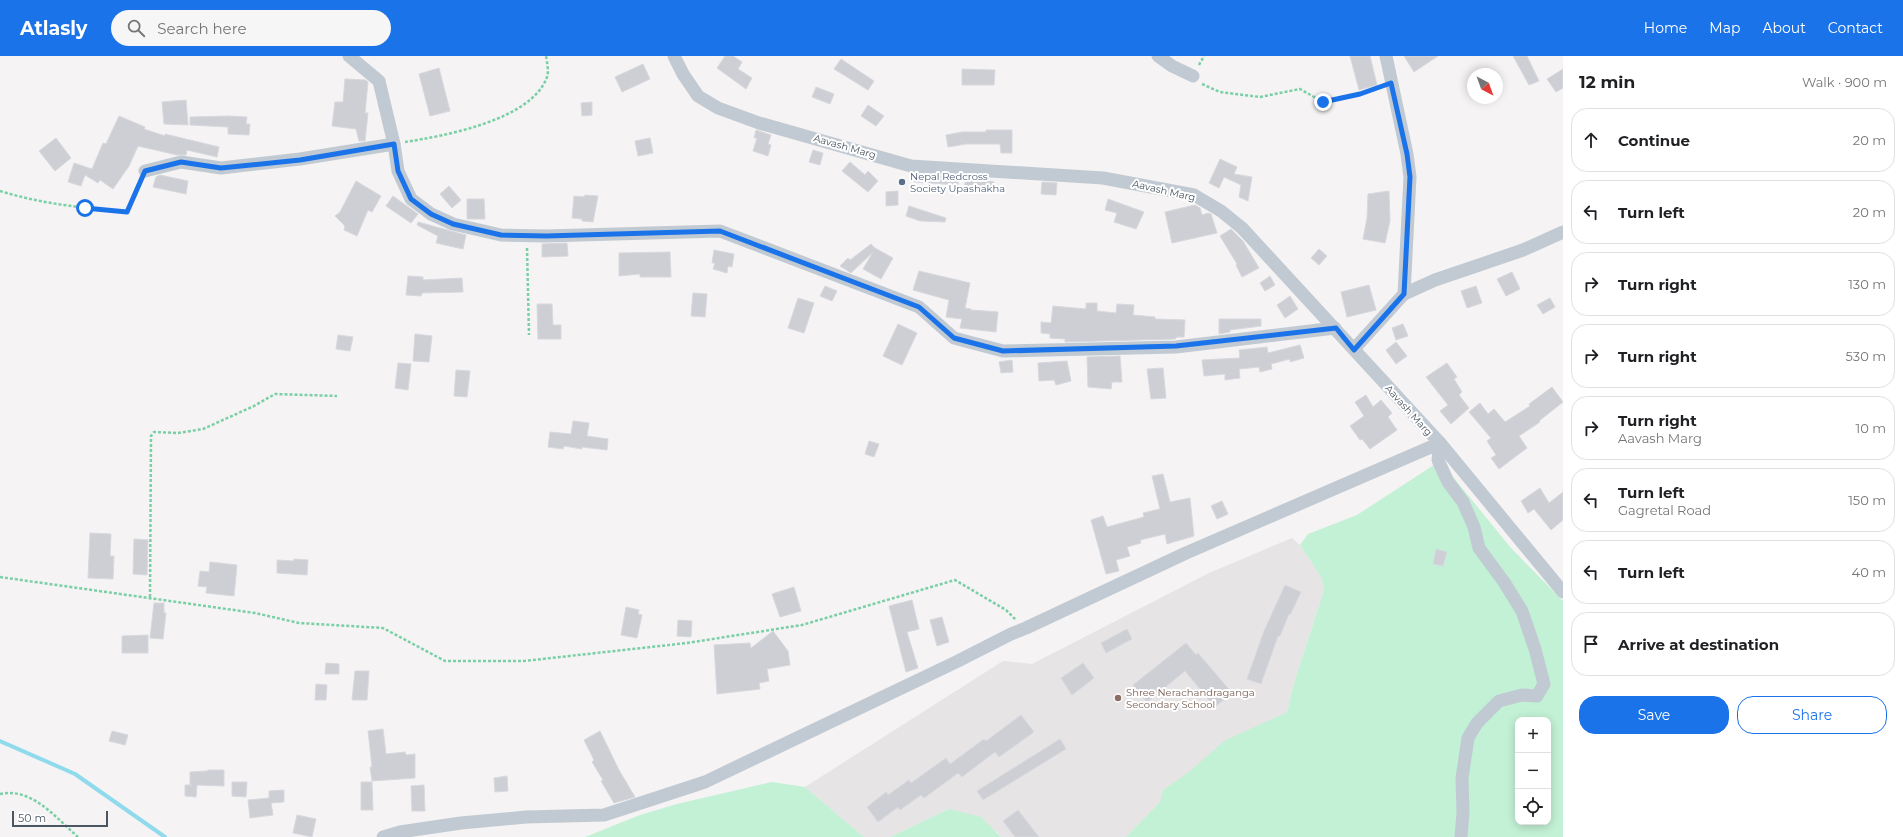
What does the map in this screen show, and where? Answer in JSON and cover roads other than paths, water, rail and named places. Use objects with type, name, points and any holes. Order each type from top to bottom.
[{"type":"street","points":[[349,56],[379,81],[394,144],[398,171],[411,199],[431,214],[453,224],[501,235],[720,231],[919,307],[954,338],[1003,351],[1176,346],[1336,328]]},
{"type":"street","name":"Aavash Marg","points":[[674,56],[683,74],[698,96],[718,108],[759,123],[911,166],[1103,178],[1194,195],[1221,211],[1242,228],[1336,328],[1354,350],[1440,443],[1563,592]]},
{"type":"street","points":[[1158,56],[1192,76]]},
{"type":"street","points":[[1386,56],[1407,154],[1410,177],[1404,294]]},
{"type":"street","points":[[145,171],[181,162],[221,168],[300,160],[394,144]]},
{"type":"street","points":[[1354,350],[1404,294],[1435,280],[1523,250],[1563,232]]},
{"type":"street","points":[[383,837],[400,832],[468,822],[526,817],[604,816],[705,782],[956,662],[1011,634],[1186,553],[1440,443]]},
{"type":"street","points":[[1440,443],[1438,460],[1448,482],[1463,502],[1474,527],[1479,548],[1504,582],[1522,611],[1535,648],[1544,684],[1537,696],[1522,695],[1499,702],[1477,723],[1468,738],[1462,778],[1463,813],[1461,837]]},
{"type":"waterway","points":[[0,741],[75,774],[165,837]]},
{"type":"place","name":"Nepal Redcross Society Upashakha","points":[[902,182]]},
{"type":"place","name":"Shree Nerachandraganga Secondary School","points":[[1118,698]]}]
